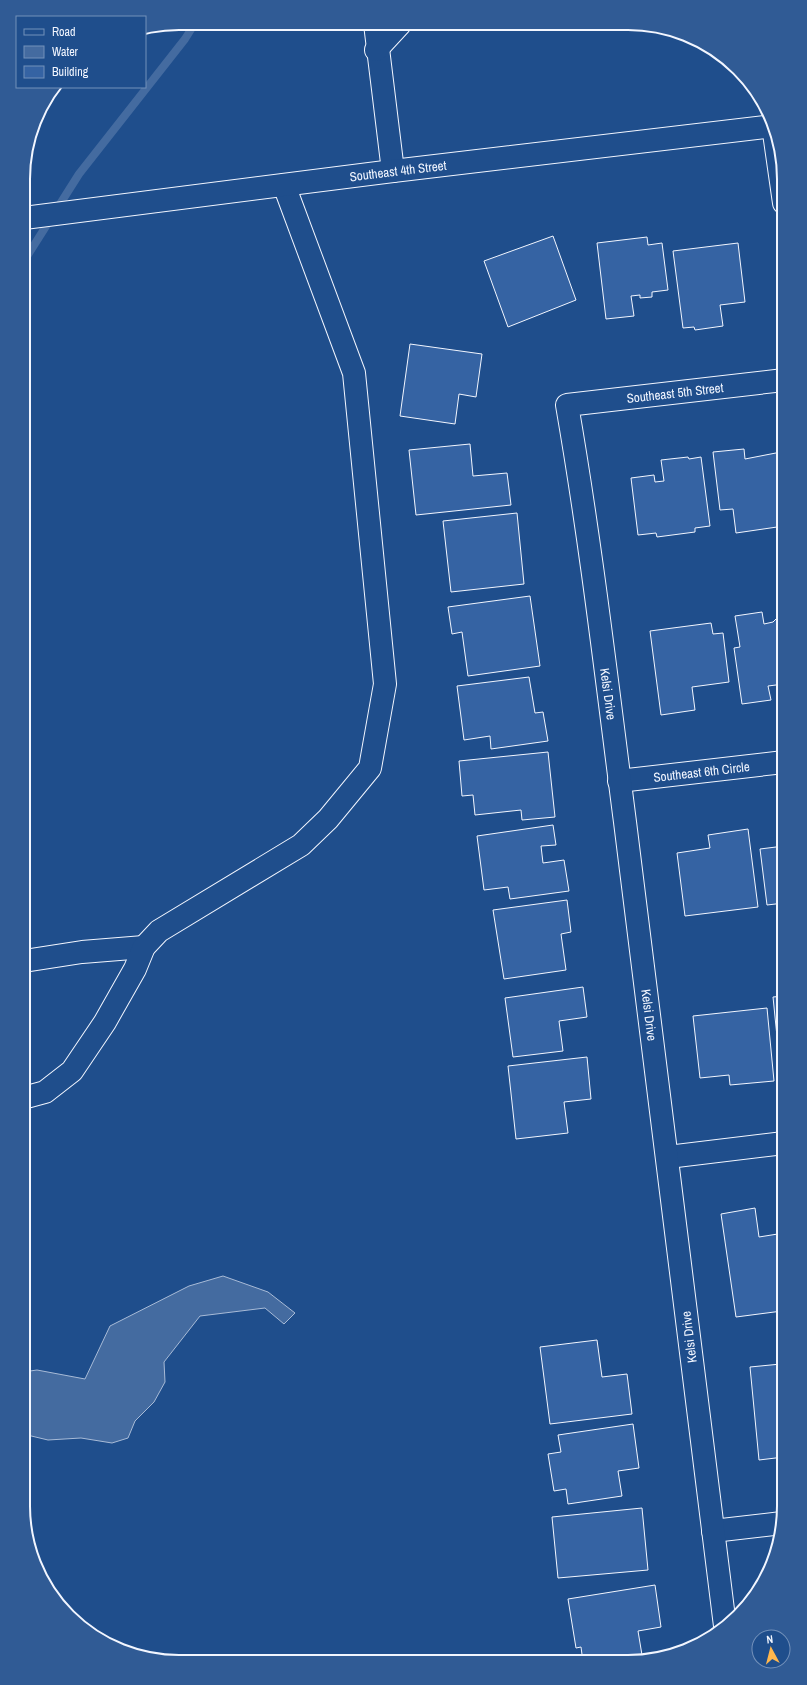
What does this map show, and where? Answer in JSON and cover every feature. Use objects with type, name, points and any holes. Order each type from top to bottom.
[{"type":"street","points":[[374,30],[393,171]]},
{"type":"street","points":[[376,50],[394,30]]},
{"type":"street","name":"Southeast 4th Street","points":[[30,217],[393,171],[768,127]]},
{"type":"street","points":[[30,1096],[45,1092],[72,1071],[105,1022],[135,969],[144,947],[159,931],[301,844],[328,818],[370,768],[385,684],[354,373],[284,185]]},
{"type":"street","name":"Southeast 5th Street","points":[[567,405],[777,381]]},
{"type":"street","name":"Kelsi Drive","points":[[567,405],[579,473],[668,1157],[712,1531],[724,1620]]},
{"type":"street","name":"Southeast 6th Circle","points":[[619,781],[777,763]]},
{"type":"street","points":[[30,960],[82,952],[144,947]]},
{"type":"street","points":[[668,1157],[777,1144]]},
{"type":"street","points":[[712,1531],[776,1524]]},
{"type":"water","points":[[223,1276],[268,1292],[295,1313],[284,1324],[265,1308],[200,1316],[164,1362],[165,1382],[154,1402],[135,1421],[128,1438],[112,1443],[81,1438],[48,1440],[30,1436],[30,1371],[37,1370],[85,1379],[110,1326],[189,1286]]},
{"type":"building","points":[[553,236],[576,300],[508,327],[484,261]]},
{"type":"building","points":[[647,237],[648,245],[662,243],[668,290],[652,292],[652,297],[640,298],[640,295],[631,296],[634,316],[606,319],[597,243]]},
{"type":"building","points":[[738,243],[745,302],[720,305],[723,326],[695,330],[694,327],[683,328],[673,251]]},
{"type":"building","points":[[410,344],[482,354],[476,397],[459,394],[455,424],[400,416]]},
{"type":"building","points":[[470,444],[473,476],[507,473],[511,505],[416,515],[409,450]]},
{"type":"building","points":[[744,449],[745,459],[777,453],[777,527],[736,533],[733,509],[720,510],[713,452]]},
{"type":"building","points":[[688,457],[689,459],[701,457],[710,526],[695,528],[695,532],[657,537],[656,533],[638,535],[631,478],[654,475],[655,482],[664,481],[661,460]]},
{"type":"building","points":[[517,513],[524,584],[451,592],[443,521]]},
{"type":"building","points":[[530,596],[540,666],[468,676],[462,632],[452,634],[448,607]]},
{"type":"building","points":[[762,612],[764,624],[773,622],[777,618],[777,685],[768,686],[771,700],[742,704],[734,648],[740,647],[735,616]]},
{"type":"building","points":[[711,623],[713,634],[723,633],[729,682],[692,687],[695,710],[661,715],[650,631]]},
{"type":"building","points":[[529,677],[535,713],[543,712],[548,741],[491,749],[490,736],[464,740],[457,686]]},
{"type":"building","points":[[548,752],[555,817],[522,820],[521,810],[475,815],[473,795],[462,796],[459,761]]},
{"type":"building","points":[[553,825],[556,845],[541,846],[543,863],[564,860],[569,891],[510,899],[508,887],[484,890],[477,836]]},
{"type":"building","points":[[748,829],[758,907],[685,916],[677,853],[710,848],[708,835]]},
{"type":"building","points":[[777,847],[777,904],[767,905],[760,849]]},
{"type":"building","points":[[567,900],[571,932],[561,934],[566,970],[504,979],[493,910]]},
{"type":"building","points":[[583,987],[587,1017],[559,1021],[563,1051],[513,1057],[505,998]]},
{"type":"building","points":[[773,997],[777,997],[777,1036]]},
{"type":"building","points":[[767,1008],[774,1081],[730,1085],[729,1075],[700,1078],[693,1016]]},
{"type":"building","points":[[587,1057],[591,1099],[564,1102],[568,1133],[516,1139],[508,1066]]},
{"type":"building","points":[[755,1208],[759,1237],[777,1234],[777,1312],[736,1317],[721,1214]]},
{"type":"building","points":[[597,1340],[602,1377],[627,1374],[632,1414],[550,1424],[540,1347]]},
{"type":"building","points":[[777,1364],[777,1458],[759,1460],[750,1367]]},
{"type":"building","points":[[633,1424],[639,1468],[618,1471],[622,1496],[568,1504],[566,1489],[554,1491],[548,1454],[561,1452],[558,1435]]},
{"type":"building","points":[[642,1508],[648,1570],[558,1578],[552,1517]]},
{"type":"building","points":[[655,1585],[661,1627],[638,1631],[642,1655],[582,1655],[581,1647],[576,1648],[568,1599]]},
{"type":"waterway","points":[[30,252],[79,174],[191,30]]}]
